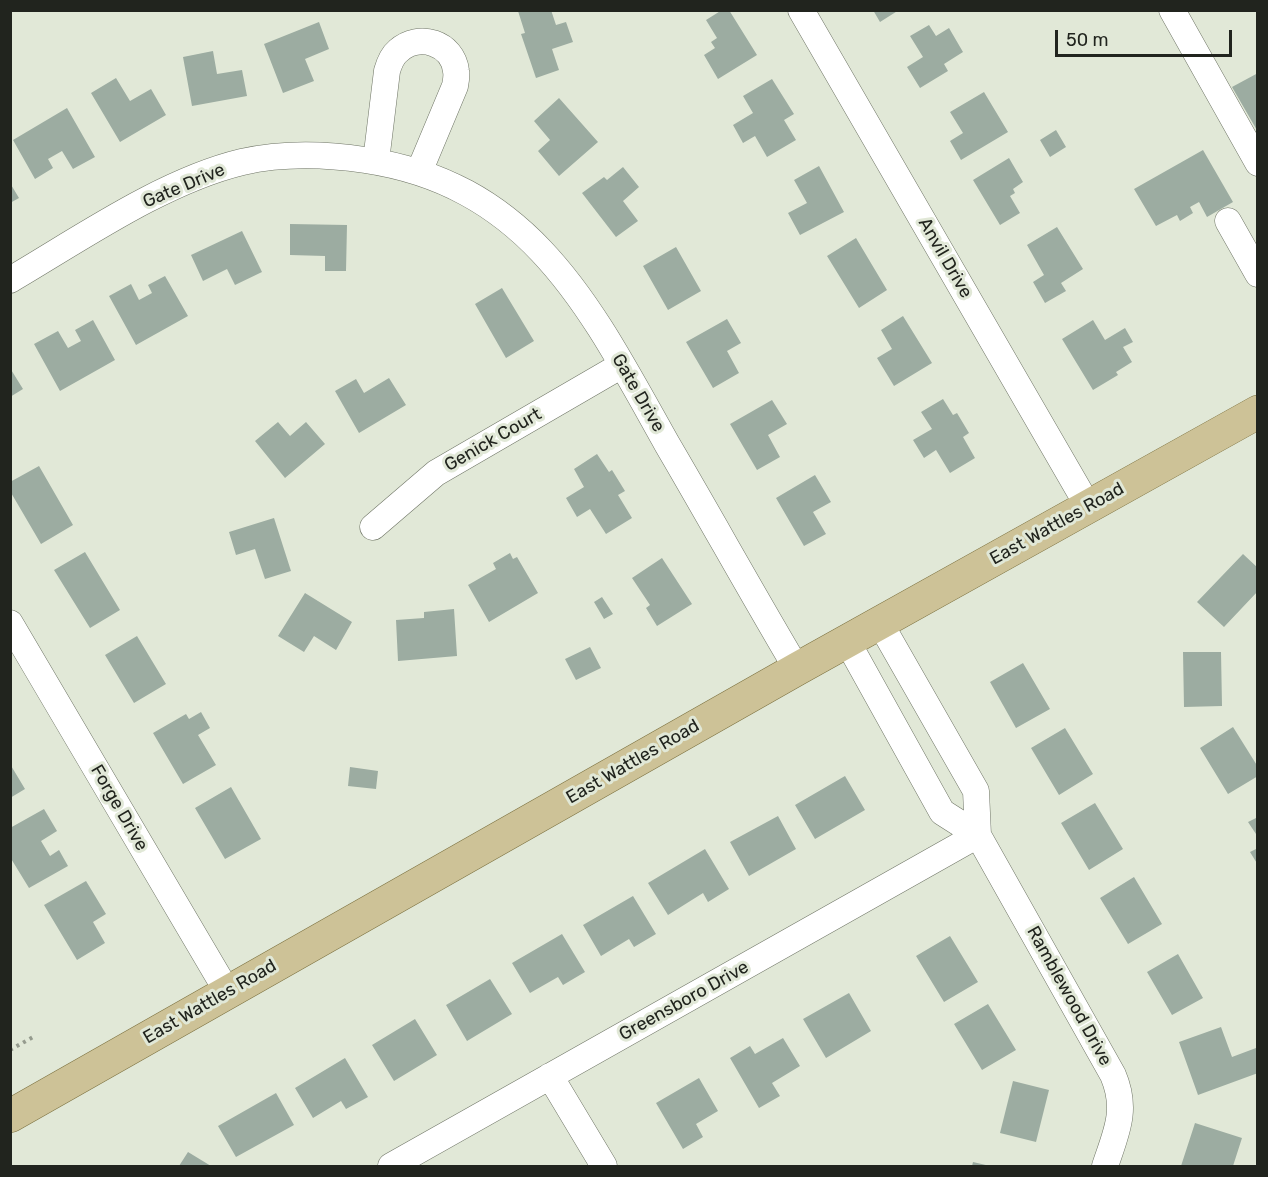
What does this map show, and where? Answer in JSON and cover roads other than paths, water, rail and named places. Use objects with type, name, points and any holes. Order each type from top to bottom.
[{"type":"main road","name":"East Wattles Road","points":[[10,1116],[797,669],[1257,412]]},
{"type":"street","name":"Anvil Drive","points":[[801,10],[1088,506]]},
{"type":"street","points":[[1172,10],[1257,163]]},
{"type":"street","points":[[376,162],[387,71],[391,60],[407,45],[417,41],[429,41],[439,45],[452,59],[456,78],[448,108],[419,172]]},
{"type":"street","name":"Gate Drive","points":[[10,280],[152,198],[195,177],[258,159],[308,155],[348,157],[419,172],[452,184],[476,196],[526,234],[569,281],[592,314],[622,365],[797,669]]},
{"type":"street","points":[[1227,220],[1257,274]]},
{"type":"street","name":"Genick Court","points":[[373,527],[436,473],[622,365]]},
{"type":"street","name":"Forge Drive","points":[[10,623],[228,993]]},
{"type":"street","name":"Ramblewood Drive","points":[[880,623],[976,791],[978,835],[1098,1047],[1118,1087],[1122,1109],[1105,1167]]},
{"type":"street","name":"Ramblewood Drive","points":[[847,641],[942,812],[978,835]]},
{"type":"street","name":"Greensboro Drive","points":[[391,1167],[978,835]]},
{"type":"street","points":[[550,1076],[604,1167]]}]
